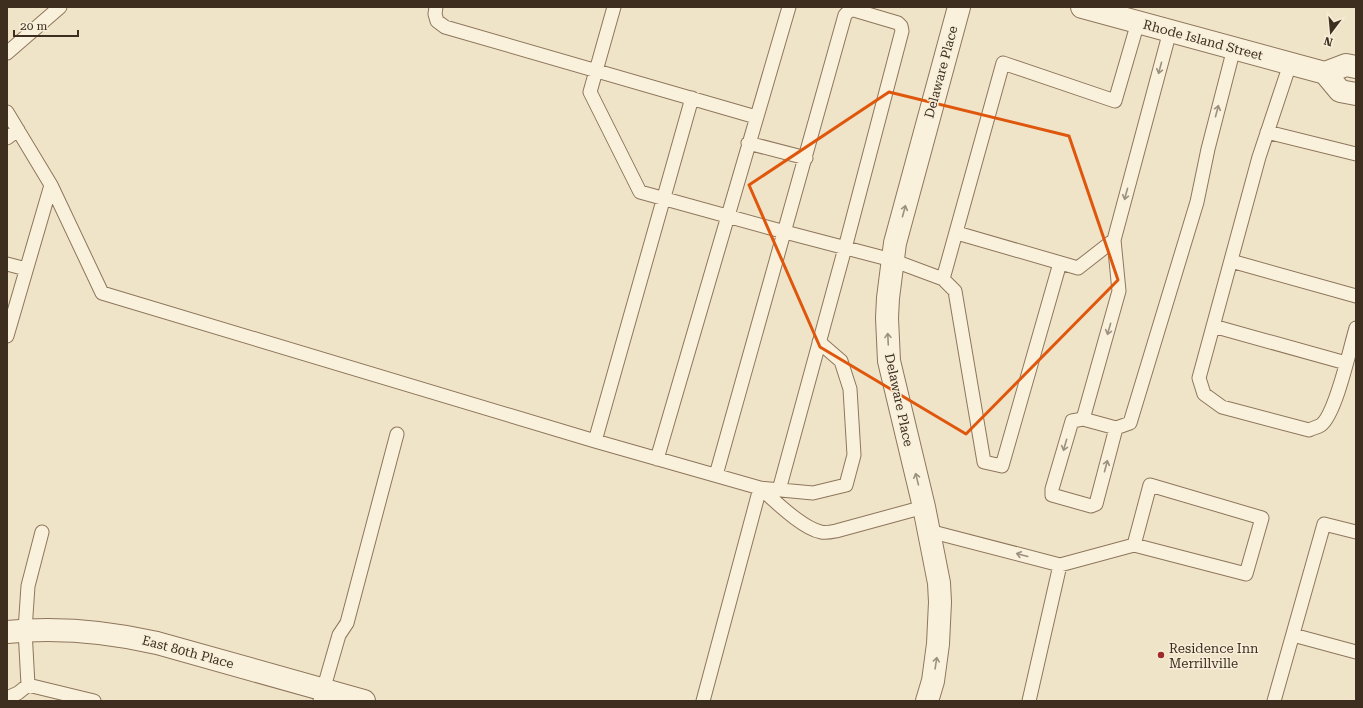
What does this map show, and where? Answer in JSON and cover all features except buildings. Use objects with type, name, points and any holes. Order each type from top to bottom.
[{"type":"street","name":"Delaware Place","points":[[927,701],[933,681],[938,650],[940,602],[939,583],[924,507],[889,361],[887,318],[895,243],[958,7]]},
{"type":"street","name":"Rhode Island Street","points":[[1082,7],[1324,73]]},
{"type":"street","points":[[1356,67],[1346,65],[1324,73],[1340,91],[1356,94]]},
{"type":"street","name":"East 80th Place","points":[[16,631],[66,631],[128,636],[157,643],[321,695],[364,701]]},
{"type":"lane","points":[[7,53],[60,7]]},
{"type":"lane","points":[[436,7],[435,14],[437,21],[445,27],[756,117]]},
{"type":"lane","points":[[614,7],[590,92],[640,192],[892,260],[943,279],[955,291],[984,462],[1002,466],[1060,263]]},
{"type":"lane","points":[[657,459],[748,143],[789,7]]},
{"type":"lane","points":[[716,475],[845,15],[849,11],[854,10],[898,23],[901,26],[902,31],[779,490]]},
{"type":"lane","points":[[943,279],[957,234],[1003,63],[1116,101],[1138,22]]},
{"type":"lane","points":[[1083,418],[1119,291],[1114,240],[1170,31]]},
{"type":"lane","points":[[1116,428],[1096,504],[1091,506],[1052,494],[1052,489],[1072,421],[1083,418],[1116,428],[1130,423],[1198,202],[1208,149],[1234,48]]},
{"type":"lane","points":[[1290,64],[1259,157],[1199,378],[1204,394],[1222,407],[1310,430],[1321,425],[1326,420],[1337,397],[1356,328]]},
{"type":"lane","points":[[594,441],[692,98]]},
{"type":"lane","points":[[7,112],[12,134],[51,185],[102,293],[657,459],[760,488],[813,493],[846,485],[854,455],[850,389],[841,361],[819,342]]},
{"type":"lane","points":[[1267,132],[1356,154]]},
{"type":"lane","points":[[748,143],[806,158]]},
{"type":"lane","points":[[7,336],[51,185]]},
{"type":"lane","points":[[957,234],[1078,268],[1114,240]]},
{"type":"lane","points":[[1231,261],[1356,296]]},
{"type":"lane","points":[[7,264],[26,269]]},
{"type":"lane","points":[[1213,326],[1346,363]]},
{"type":"lane","points":[[321,695],[339,635],[347,623],[398,434]]},
{"type":"lane","points":[[929,531],[1060,565],[1134,545],[1246,574],[1262,518],[1150,485],[1134,545]]},
{"type":"lane","points":[[760,488],[810,528],[822,533],[836,531],[924,507]]},
{"type":"lane","points":[[703,701],[760,488]]},
{"type":"lane","points":[[1274,701],[1324,524],[1356,532]]},
{"type":"lane","points":[[28,685],[16,631],[42,532]]},
{"type":"lane","points":[[1029,701],[1060,565]]},
{"type":"lane","points":[[1293,635],[1356,652]]},
{"type":"lane","points":[[7,698],[18,693],[28,685]]},
{"type":"lane","points":[[28,685],[94,701]]},
{"type":"highlighted area","points":[[889,92],[1069,136],[1118,280],[966,434],[820,347],[749,185]]},
{"type":"place","name":"Residence Inn Merrillville","points":[[1161,655]]}]
